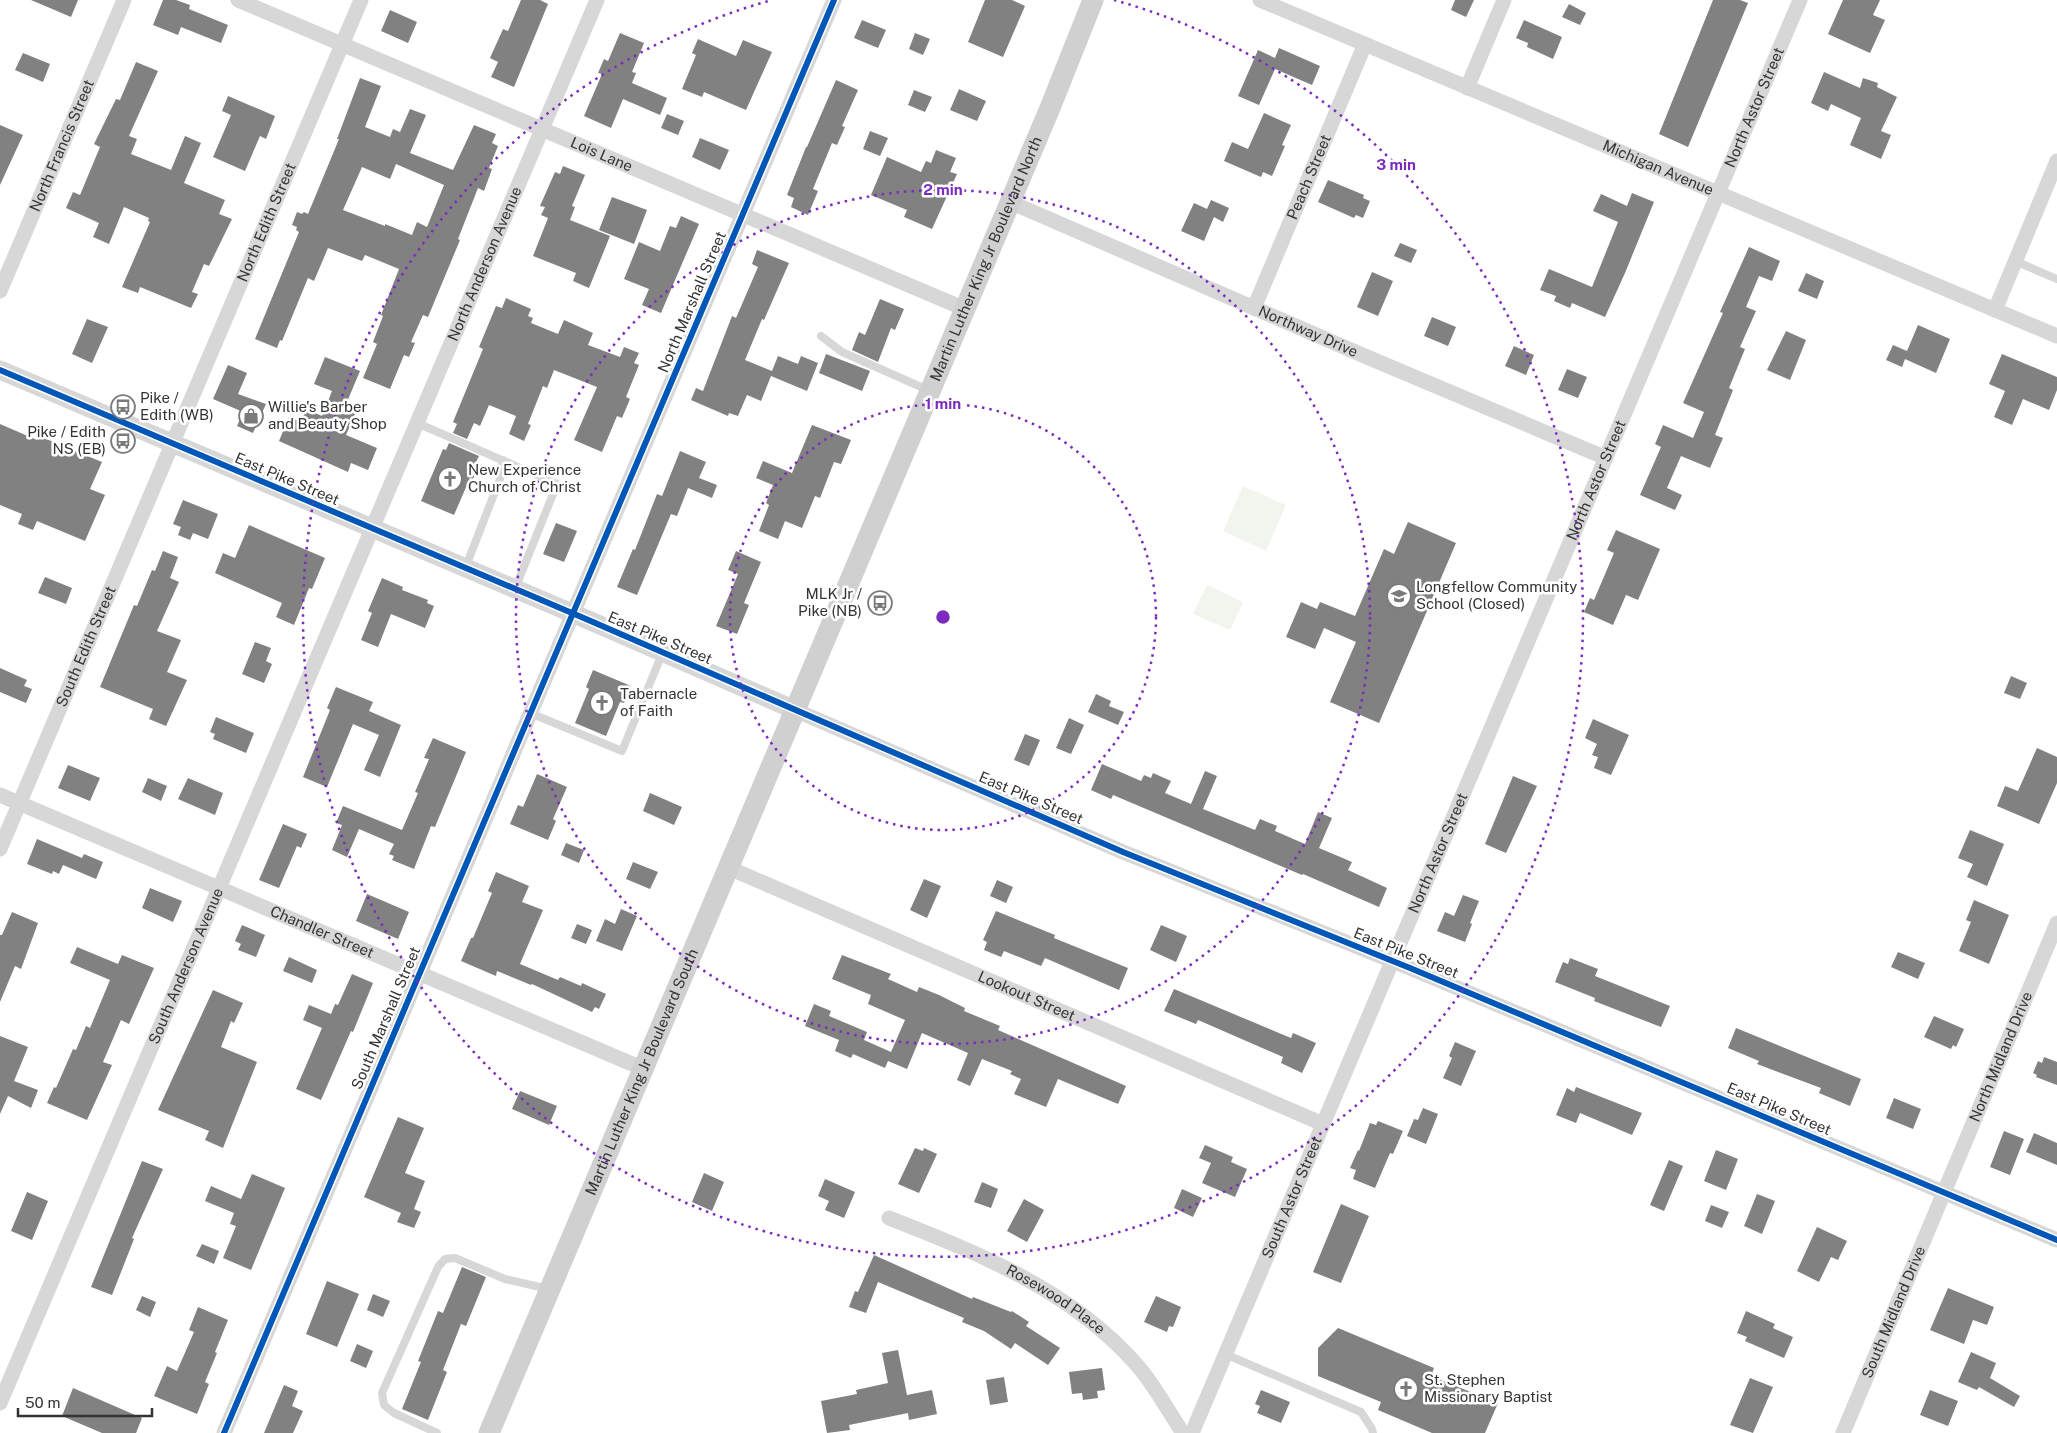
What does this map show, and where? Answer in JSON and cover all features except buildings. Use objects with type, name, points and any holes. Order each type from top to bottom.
[{"type":"main road","name":"Martin Luther King Jr Boulevard North","points":[[795,710],[1010,202],[1093,0]]},
{"type":"main road","name":"Martin Luther King Jr Boulevard South","points":[[489,1433],[795,710]]},
{"type":"street","name":"North Francis Street","points":[[0,292],[124,0]]},
{"type":"street","name":"Lois Lane","points":[[238,0],[965,309]]},
{"type":"street","name":"North Edith Street","points":[[172,443],[361,0]]},
{"type":"street","name":"North Anderson Avenue","points":[[372,528],[597,0]]},
{"type":"street","name":"North Marshall Street","points":[[572,613],[834,0]]},
{"type":"street","name":"Michigan Avenue","points":[[1260,0],[2057,336]]},
{"type":"street","points":[[1467,88],[1504,0]]},
{"type":"street","name":"North Astor Street","points":[[1392,960],[1800,0]]},
{"type":"street","name":"Peach Street","points":[[1254,308],[1365,44]]},
{"type":"street","points":[[1995,310],[2057,161]]},
{"type":"street","name":"Northway Drive","points":[[1010,202],[1606,458]]},
{"type":"street","name":"East Pike Street","points":[[0,370],[572,613],[1123,852],[1392,960],[2057,1240]]},
{"type":"street","name":"South Edith Street","points":[[0,849],[172,443]]},
{"type":"street","name":"South Anderson Avenue","points":[[0,1403],[372,528]]},
{"type":"street","name":"South Marshall Street","points":[[224,1433],[572,613]]},
{"type":"street","name":"Chandler Street","points":[[0,795],[644,1069]]},
{"type":"street","name":"Lookout Street","points":[[729,868],[1323,1124]]},
{"type":"street","name":"North Midland Drive","points":[[1944,1192],[2057,922]]},
{"type":"street","name":"South Astor Street","points":[[1192,1433],[1392,960]]},
{"type":"street","name":"South Midland Drive","points":[[1843,1433],[1944,1192]]},
{"type":"street","name":"Rosewood Place","points":[[890,1218],[1001,1265],[1037,1284],[1074,1309],[1110,1337],[1137,1364],[1149,1379],[1183,1433]]},
{"type":"lane","points":[[2015,261],[2057,279]]},
{"type":"lane","points":[[821,336],[842,352],[930,391]]},
{"type":"lane","points":[[417,423],[557,484],[515,589]]},
{"type":"lane","points":[[465,568],[500,479],[503,460]]},
{"type":"lane","points":[[530,713],[622,751],[663,653]]},
{"type":"lane","points":[[438,1433],[394,1413],[384,1405],[382,1393],[438,1267],[445,1259],[455,1258],[506,1279],[550,1290]]},
{"type":"lane","points":[[1225,1354],[1360,1412],[1373,1433]]},
{"type":"shaded area","points":[[1243,486],[1286,505],[1266,551],[1223,531]]},
{"type":"shaded area","points":[[1207,585],[1243,602],[1230,630],[1193,614]]},
{"type":"cycle path","points":[[224,1433],[834,0]]},
{"type":"cycle path","points":[[0,370],[586,619],[1123,852],[1410,968],[2057,1240]]},
{"type":"place","name":"Pike / Edith (WB)","points":[[123,407]]},
{"type":"place","name":"Willie's Barber and Beauty Shop","points":[[251,416]]},
{"type":"place","name":"Pike / Edith NS (EB)","points":[[123,441]]},
{"type":"place","name":"New Experience Church of Christ","points":[[450,479]]},
{"type":"place","name":"Longfellow Community School (Closed)","points":[[1399,596]]},
{"type":"place","name":"MLK Jr / Pike (NB)","points":[[880,603]]},
{"type":"place","name":"Tabernacle of Faith","points":[[602,703]]},
{"type":"place","name":"St. Stephen Missionary Baptist","points":[[1406,1389]]}]
